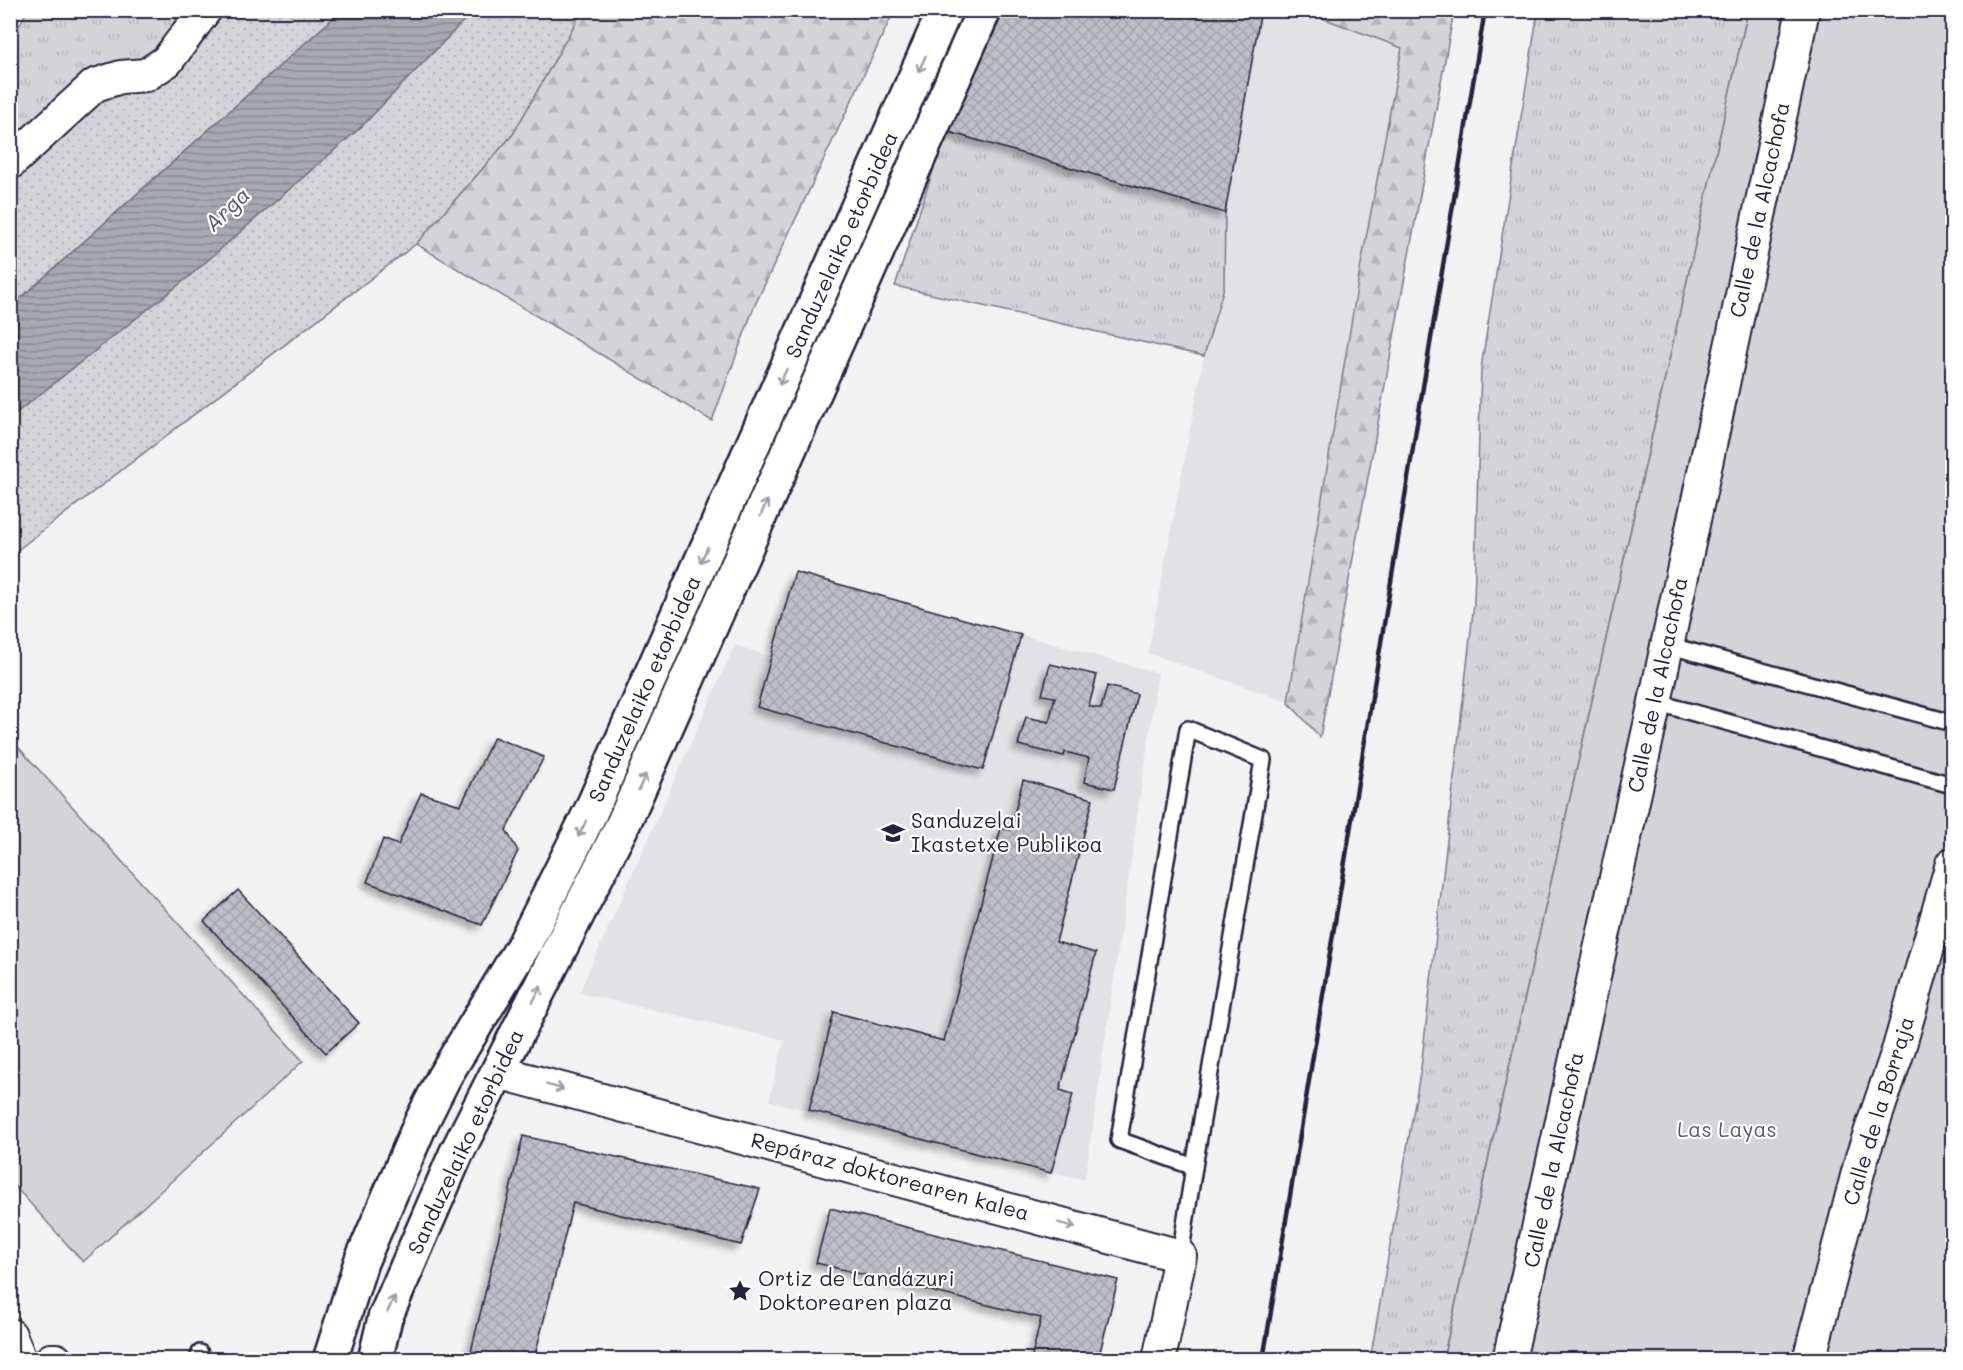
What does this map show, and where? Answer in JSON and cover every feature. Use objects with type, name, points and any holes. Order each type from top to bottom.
[{"type":"main road","name":"Sanduzelaiko etorbidea","points":[[330,1359],[361,1262],[420,1125],[444,1077],[525,943],[591,811],[945,10]]},
{"type":"main road","name":"Sanduzelaiko etorbidea","points":[[375,1359],[385,1318],[456,1154],[624,822],[984,10]]},
{"type":"street","points":[[10,163],[95,85],[121,77],[147,75],[167,61],[206,10]]},
{"type":"street","name":"Calle de la Alcachofa","points":[[1509,1359],[1655,702],[1803,10]]},
{"type":"street","name":"Calle de la Borraja","points":[[1809,1359],[1862,1157],[1899,1048],[1953,864]]},
{"type":"street","name":"Repáraz doktorearen kalea","points":[[498,1072],[1180,1256]]},
{"type":"street","points":[[1159,1359],[1180,1256]]},
{"type":"street","points":[[10,1335],[20,1359]]},
{"type":"street","points":[[51,1359],[56,1359]]},
{"type":"lane","points":[[1667,645],[1953,723]]},
{"type":"lane","points":[[1655,702],[1953,785]]},
{"type":"lane","points":[[1180,1256],[1263,760],[1188,729],[1119,1140],[1194,1167]]},
{"type":"shaded area","points":[[1261,11],[1304,11],[1402,48],[1360,270],[1288,702],[1148,653],[1204,356],[1224,287],[1225,213]]},
{"type":"shaded area","name":"Sanduzelai Ikastetxe Publikoa","points":[[795,572],[1158,673],[1085,1180],[769,1101],[784,1040],[579,993],[735,645],[771,657]]},
{"type":"green space","points":[[27,11],[193,11],[166,47],[11,149],[10,43]]},
{"type":"green space","points":[[219,11],[341,11],[11,307],[11,180],[102,93]]},
{"type":"green space","points":[[473,11],[582,11],[513,134],[416,244],[11,555],[11,417],[186,279],[361,127]]},
{"type":"green space","points":[[582,11],[894,11],[754,307],[712,421],[416,244],[513,134]]},
{"type":"green space","points":[[1304,11],[1454,11],[1320,737],[1288,702],[1360,270],[1402,48]]},
{"type":"green space","points":[[1538,11],[1748,11],[1443,1359],[1370,1360],[1421,1068],[1474,603],[1481,368]]},
{"type":"green space","name":"Las Layas","points":[[1748,11],[1952,11],[1952,1359],[1443,1360]]},
{"type":"green space","points":[[946,131],[1225,213],[1224,287],[1204,356],[895,286]]},
{"type":"green space","points":[[11,739],[303,1061],[83,1262],[11,1182]]},
{"type":"water","name":"Arga","points":[[341,11],[473,11],[361,127],[186,279],[11,417],[11,307]]},
{"type":"building","points":[[1005,10],[1261,10],[1225,213],[946,131]]},
{"type":"building","points":[[795,572],[1021,635],[983,770],[757,707]]},
{"type":"building","points":[[1050,664],[1097,675],[1089,706],[1101,709],[1107,686],[1137,694],[1114,789],[1084,782],[1089,758],[1065,752],[1064,756],[1018,745],[1026,717],[1049,722],[1055,697],[1042,695]]},
{"type":"building","points":[[494,737],[544,757],[506,830],[518,851],[482,925],[367,882],[383,839],[398,845],[421,793],[461,805]]},
{"type":"building","points":[[1023,780],[1093,799],[1056,942],[1096,953],[1060,1090],[1073,1094],[1051,1173],[809,1110],[834,1012],[944,1041],[1001,828],[1010,830]]},
{"type":"building","points":[[238,890],[359,1023],[326,1053],[204,921]]},
{"type":"building","points":[[523,1136],[760,1189],[741,1245],[573,1203],[534,1360],[469,1360]]},
{"type":"building","points":[[830,1208],[1118,1280],[1098,1360],[1031,1360],[1041,1318],[816,1263]]},
{"type":"railway","points":[[1263,1360],[1485,10]]},
{"type":"place","name":"Sanduzelai Ikastetxe Publikoa","points":[[893,833]]},
{"type":"place","name":"Ortiz de Landázuri Doktorearen plaza","points":[[740,1291]]}]
